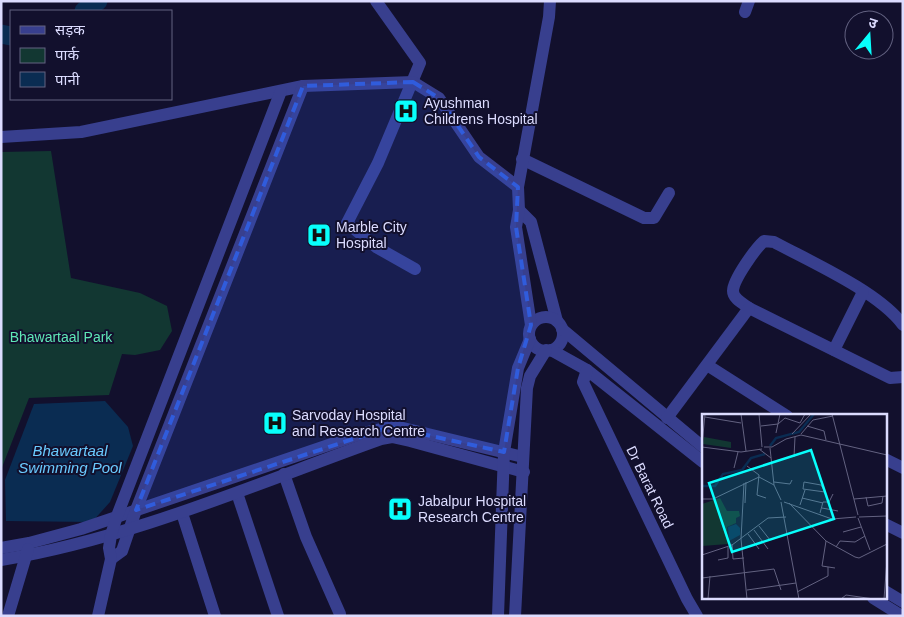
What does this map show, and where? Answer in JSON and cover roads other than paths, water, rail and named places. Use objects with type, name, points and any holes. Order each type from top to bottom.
[{"type":"street","points":[[376,1],[420,63],[378,163],[347,224],[376,247],[415,269]]},
{"type":"street","points":[[498,616],[504,452],[518,368],[530,339],[531,325],[516,227],[519,210],[518,187],[549,17],[550,1]]},
{"type":"street","points":[[549,17],[559,1]]},
{"type":"street","points":[[1,137],[81,132],[303,86],[413,82],[439,98],[479,157],[518,187]]},
{"type":"street","points":[[111,559],[122,551],[128,530],[303,86]]},
{"type":"street","points":[[98,616],[111,559],[108,548],[117,516],[281,91]]},
{"type":"street","points":[[522,159],[644,218],[654,218],[669,193]]},
{"type":"street","points":[[515,616],[527,388],[530,376],[549,350],[560,343],[560,325],[531,222],[519,210]]},
{"type":"street","points":[[903,325],[887,307],[774,242],[764,241],[756,248],[735,283],[733,292],[735,297],[749,308],[890,378],[903,377]]},
{"type":"street","points":[[834,350],[862,292]]},
{"type":"street","points":[[667,418],[749,308]]},
{"type":"street","points":[[531,325],[543,317],[560,325],[702,446]]},
{"type":"street","points":[[530,339],[536,347],[549,350],[587,370],[702,461]]},
{"type":"street","points":[[707,365],[784,414]]},
{"type":"street","name":"Dr Barat Road","points":[[587,370],[583,382],[687,599],[697,616]]},
{"type":"street","points":[[1,560],[117,516],[367,432],[390,427],[523,457]]},
{"type":"street","points":[[1,548],[28,550],[85,544],[237,494],[284,474],[381,439],[392,438],[524,472]]},
{"type":"street","points":[[886,460],[903,468]]},
{"type":"street","points":[[284,474],[306,537],[340,614]]},
{"type":"street","points":[[237,494],[278,616]]},
{"type":"street","points":[[182,513],[214,616]]},
{"type":"street","points":[[886,524],[903,533]]},
{"type":"street","points":[[8,616],[28,550]]},
{"type":"street","points":[[886,592],[903,602]]},
{"type":"street","points":[[876,600],[902,616]]},
{"type":"water","name":"Bhawartaal Swimming Pool","points":[[105,401],[128,427],[133,446],[110,502],[92,522],[6,521],[5,480],[34,404]]},
{"type":"waterway","points":[[85,10],[98,1]]},
{"type":"waterway","points":[[1,34],[10,36]]},
{"type":"place","name":"Ayushman Childrens Hospital","points":[[406,111]]},
{"type":"place","name":"Marble City Hospital","points":[[319,235]]},
{"type":"place","name":"Sarvoday Hospital and Research Centre","points":[[275,423]]},
{"type":"place","name":"Jabalpur Hospital Research Centre","points":[[400,509]]},
{"type":"park label","name":"Bhawartaal Park","points":[[61,337]]}]
